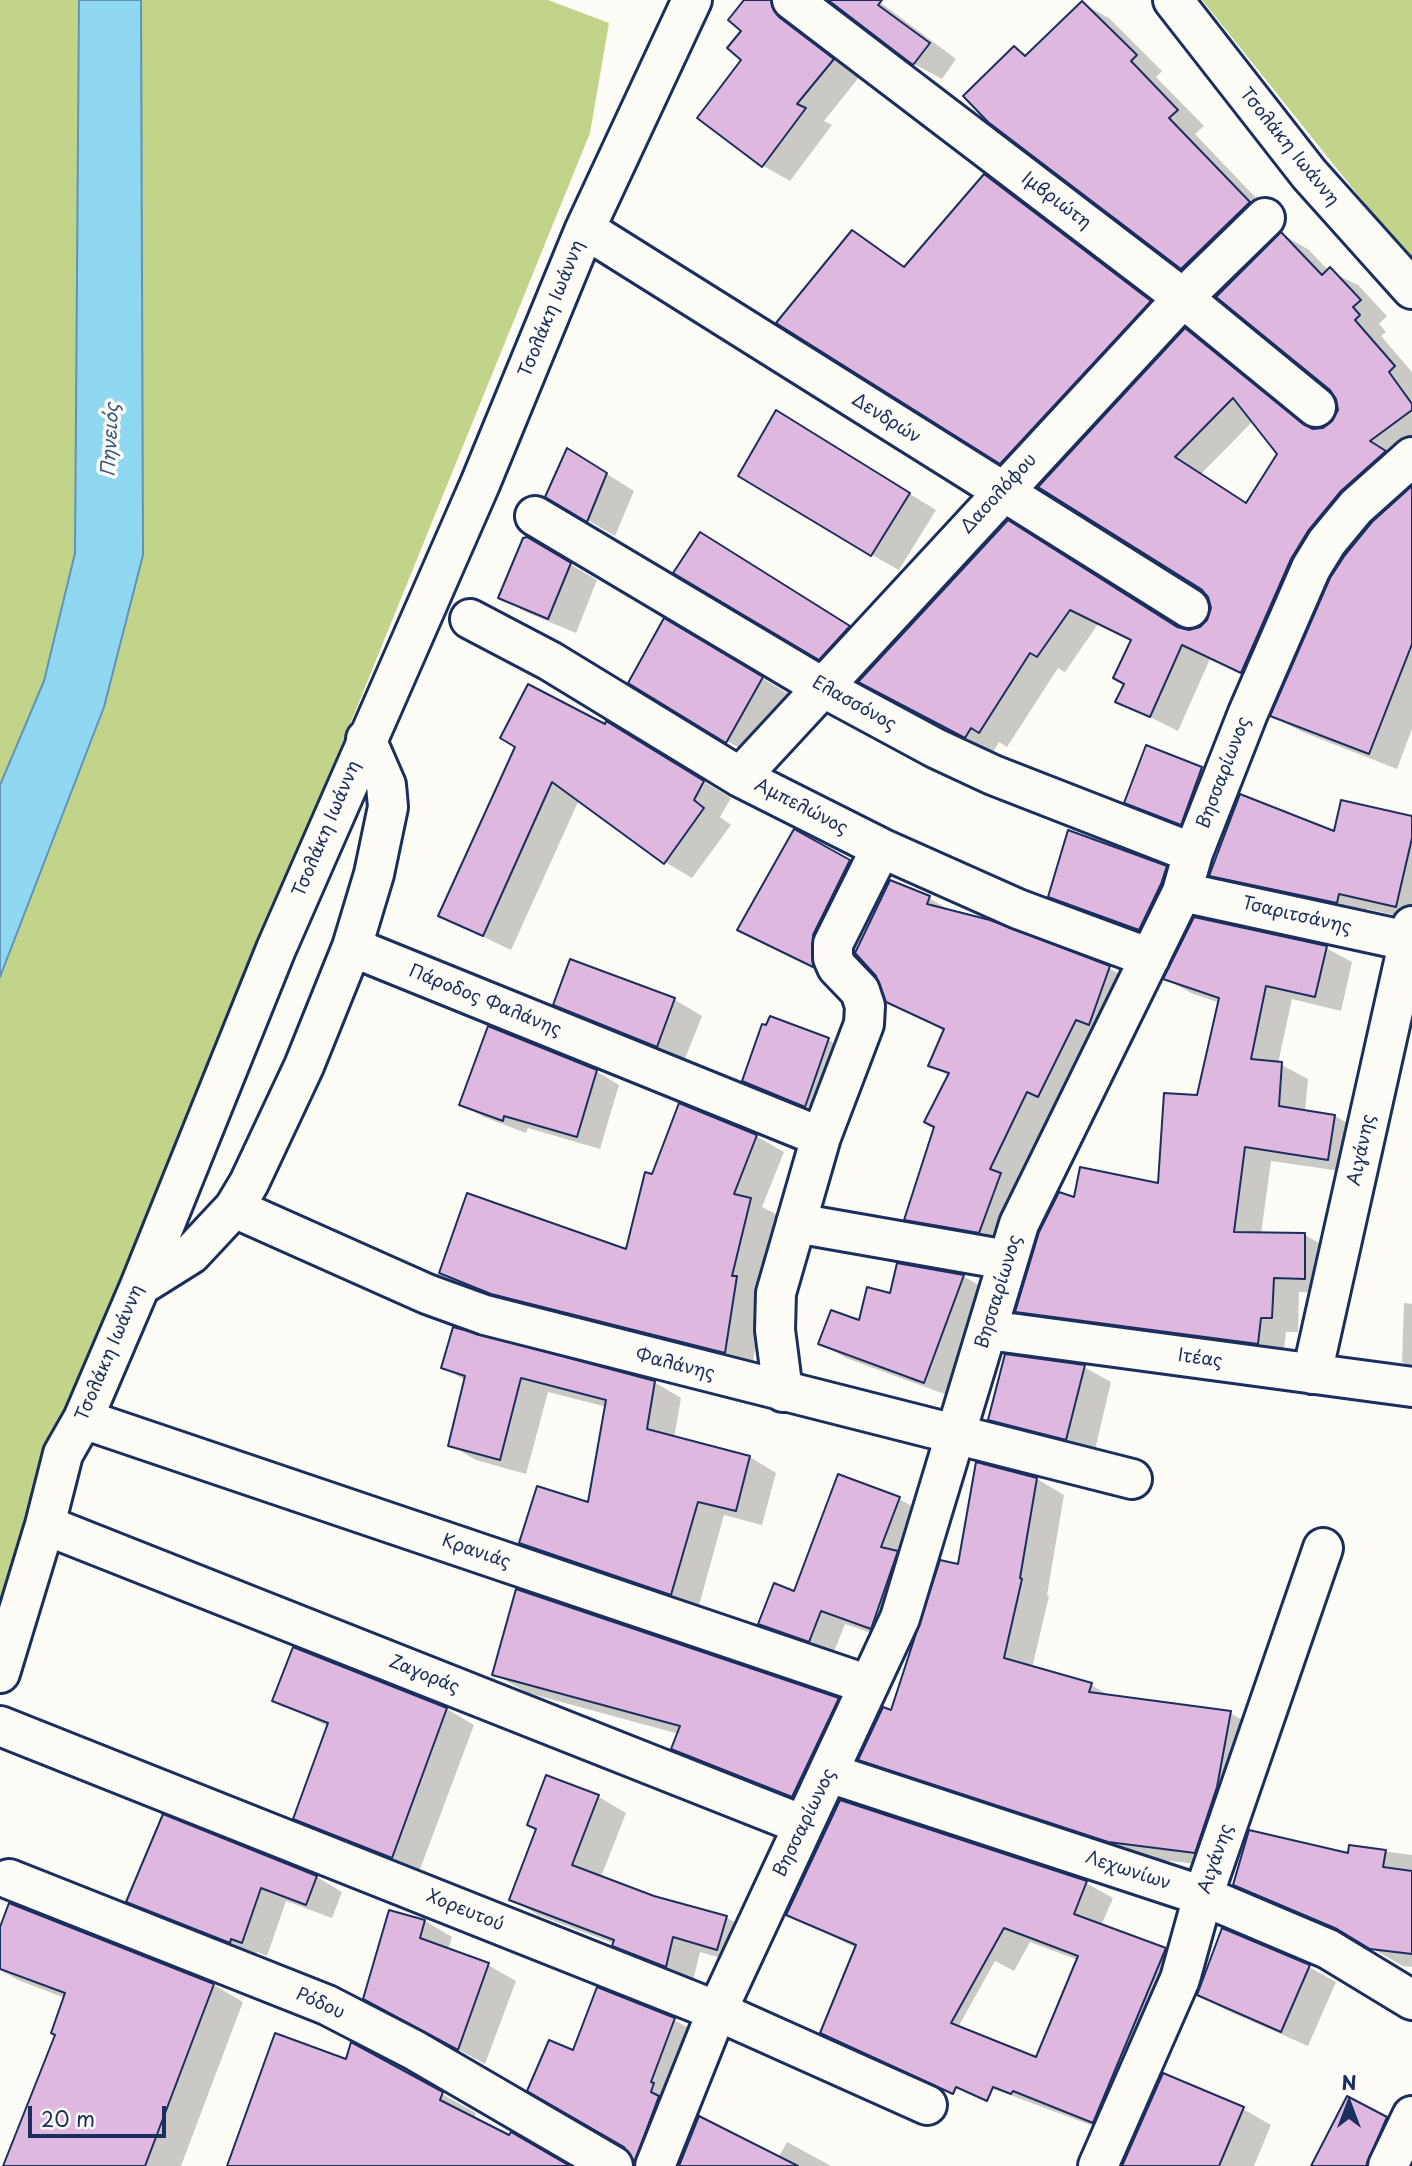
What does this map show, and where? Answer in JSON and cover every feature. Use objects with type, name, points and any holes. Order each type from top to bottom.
[{"type":"street","name":"Τσολάκη Ιωάννη","points":[[0,1672],[45,1525],[63,1454],[83,1419],[140,1286],[276,949],[500,437],[584,229],[692,0]]},
{"type":"street","name":"Ιμβριώτη","points":[[792,0],[1183,298],[1316,407]]},
{"type":"street","name":"Τσολάκη Ιωάννη","points":[[1173,0],[1309,174],[1412,289]]},
{"type":"street","name":"Δασολόφου","points":[[740,777],[1183,298],[1265,218]]},
{"type":"street","name":"Δενδρών","points":[[584,229],[1189,608]]},
{"type":"street","name":"Βησσαρίωνος","points":[[654,2166],[717,2011],[900,1618],[1007,1260],[1042,1173],[1182,892],[1193,853],[1248,713],[1311,568],[1327,542],[1356,506],[1412,457]]},
{"type":"street","name":"Ελασσόνος","points":[[535,516],[822,687],[993,775],[1193,853]]},
{"type":"street","name":"Αμπελώνος","points":[[470,619],[550,662],[740,777],[881,848],[1017,909],[1150,958]]},
{"type":"street","points":[[140,1286],[191,1254],[234,1208],[249,1183],[304,1066],[352,947],[374,874],[388,807],[386,785],[366,739]]},
{"type":"street","points":[[783,1392],[775,1330],[776,1293],[821,1137],[864,1024],[865,1006],[860,991],[837,967],[833,958],[834,944],[881,848]]},
{"type":"street","name":"Τσαριτσάνης","points":[[1182,892],[1411,936]]},
{"type":"street","name":"Αιγάνης","points":[[1312,1374],[1411,936]]},
{"type":"street","name":"Πάροδος Φαλάνης","points":[[352,947],[821,1137]]},
{"type":"street","name":"Φαλάνης","points":[[234,1208],[427,1294],[485,1315],[1132,1479]]},
{"type":"street","points":[[796,1223],[1007,1260]]},
{"type":"street","name":"Ιτέας","points":[[988,1330],[1412,1387]]},
{"type":"street","name":"Κρανιάς","points":[[83,1419],[869,1685]]},
{"type":"street","name":"Ζαγοράς","points":[[45,1525],[803,1825]]},
{"type":"street","name":"Αιγάνης","points":[[1098,2166],[1180,1979],[1203,1896],[1323,1548]]},
{"type":"street","name":"Χορευτού","points":[[0,1726],[717,2011],[927,2105]]},
{"type":"street","name":"Λεχωνίων","points":[[829,1773],[1203,1896],[1328,1950],[1412,2000]]},
{"type":"street","name":"Ρόδου","points":[[9,1879],[327,2005],[414,2050],[613,2166]]},
{"type":"street","points":[[1388,2166],[1412,2116]]},
{"type":"green space","points":[[0,0],[79,0],[75,553],[44,681],[0,785]]},
{"type":"green space","points":[[141,0],[548,0],[609,23],[590,133],[277,904],[78,1380],[48,1468],[0,1639],[0,977],[104,707],[143,555]]},
{"type":"green space","points":[[1202,0],[1412,0],[1412,259],[1386,230]]},
{"type":"water","name":"Πηνειός","points":[[79,0],[141,0],[143,555],[104,707],[0,977],[0,785],[44,681],[75,553]]},
{"type":"building","points":[[744,0],[771,0],[779,17],[834,59],[797,104],[806,108],[762,167],[697,118],[741,60],[727,48],[741,31],[728,20]]},
{"type":"building","points":[[828,0],[882,0],[878,5],[930,43],[913,65]]},
{"type":"building","points":[[1082,1],[1137,55],[1131,61],[1178,110],[1169,118],[1250,202],[1181,269],[988,122],[963,96],[1014,46],[1025,56]]},
{"type":"building","points":[[984,174],[1151,301],[1000,464],[776,323],[852,230],[904,267]]},
{"type":"building","points":[[1281,232],[1322,275],[1330,267],[1361,300],[1353,307],[1360,315],[1355,320],[1395,366],[1389,372],[1412,404],[1412,410],[1370,441],[1386,451],[1341,491],[1308,531],[1291,559],[1241,673],[1182,645],[1150,717],[1115,702],[1124,684],[1113,678],[1131,640],[1070,610],[1037,657],[1030,653],[979,733],[971,728],[965,738],[858,682],[1008,520],[1177,627],[1189,630],[1200,627],[1207,620],[1211,608],[1208,597],[1201,589],[1038,487],[1185,328],[1303,424],[1313,429],[1323,428],[1332,421],[1338,410],[1336,399],[1330,390],[1216,297]],"holes":[[[1233,398],[1277,454],[1246,503],[1175,457]]]},
{"type":"building","points":[[776,410],[910,493],[871,556],[738,476]]},
{"type":"building","points":[[567,448],[607,473],[587,522],[545,497]]},
{"type":"building","points":[[1412,486],[1412,644],[1369,754],[1270,716],[1330,578],[1372,522]]},
{"type":"building","points":[[700,532],[850,626],[819,660],[673,573]]},
{"type":"building","points":[[527,537],[571,563],[548,619],[498,598],[523,538]]},
{"type":"building","points":[[664,618],[763,677],[726,743],[628,683]]},
{"type":"building","points":[[528,684],[605,724],[606,721],[704,781],[694,800],[704,808],[664,864],[552,782],[483,936],[438,916],[515,747],[500,738]]},
{"type":"building","points":[[1146,745],[1202,767],[1181,825],[1124,803]]},
{"type":"building","points":[[1240,794],[1334,831],[1341,800],[1412,816],[1412,838],[1396,907],[1339,894],[1337,903],[1209,876]]},
{"type":"building","points":[[794,829],[850,860],[813,935],[813,967],[737,930]]},
{"type":"building","points":[[1068,830],[1167,866],[1139,930],[1048,897]]},
{"type":"building","points":[[890,880],[930,896],[927,904],[990,920],[1110,966],[1089,1025],[1076,1020],[1038,1097],[1027,1092],[990,1169],[1001,1173],[979,1233],[904,1220],[934,1127],[924,1122],[949,1073],[928,1066],[944,1029],[886,1002],[876,976],[855,953]]},
{"type":"building","points":[[1194,917],[1327,946],[1315,997],[1266,986],[1251,1059],[1282,1062],[1279,1106],[1335,1115],[1328,1160],[1245,1147],[1234,1232],[1305,1233],[1305,1279],[1274,1278],[1272,1318],[1261,1318],[1258,1344],[1015,1312],[1039,1232],[1059,1192],[1074,1197],[1080,1167],[1158,1183],[1164,1093],[1197,1095],[1219,998],[1163,979]]},
{"type":"building","points":[[570,959],[675,998],[657,1047],[553,1005]]},
{"type":"building","points":[[770,1016],[829,1038],[805,1107],[742,1081],[762,1024],[766,1025]]},
{"type":"building","points":[[488,1026],[597,1070],[577,1137],[504,1116],[503,1121],[459,1105]]},
{"type":"building","points":[[679,1103],[757,1135],[734,1194],[751,1198],[732,1276],[737,1276],[725,1353],[491,1294],[439,1273],[467,1193],[626,1249],[645,1172],[652,1174]]},
{"type":"building","points":[[897,1263],[964,1275],[924,1383],[818,1344],[831,1310],[859,1320],[867,1287],[890,1293]]},
{"type":"building","points":[[453,1327],[655,1381],[647,1429],[750,1456],[736,1511],[698,1502],[671,1595],[519,1543],[537,1486],[588,1502],[606,1400],[521,1378],[500,1460],[448,1446],[465,1376],[441,1368]]},
{"type":"building","points":[[1005,1354],[1085,1365],[1066,1440],[988,1420]]},
{"type":"building","points":[[976,1462],[1037,1478],[1020,1578],[1022,1579],[1004,1658],[1092,1683],[1089,1692],[1231,1711],[1217,1787],[1195,1853],[1108,1842],[858,1760],[883,1707],[891,1710],[940,1560],[958,1564]]},
{"type":"building","points":[[838,1474],[900,1497],[881,1547],[898,1551],[871,1629],[821,1611],[809,1642],[758,1624],[774,1583],[794,1591]]},
{"type":"building","points":[[516,1589],[839,1698],[792,1797],[671,1749],[680,1726],[492,1675]]},
{"type":"building","points":[[293,1647],[447,1708],[392,1858],[293,1819],[328,1723],[272,1701]]},
{"type":"building","points":[[546,1775],[599,1795],[572,1865],[654,1896],[727,1916],[717,1950],[673,1937],[666,1967],[612,1946],[614,1940],[509,1900],[536,1829],[527,1825]]},
{"type":"building","points":[[840,1800],[1087,1881],[1074,1914],[1166,1948],[1093,2123],[1013,2091],[1011,2094],[993,2087],[987,2101],[956,2087],[953,2094],[820,2033],[856,1945],[786,1915]],"holes":[[[1004,1928],[1078,1956],[1036,2057],[951,2023]]]},
{"type":"building","points":[[163,1814],[317,1876],[306,1905],[261,1888],[242,1943],[231,1939],[230,1943],[126,1902]]},
{"type":"building","points":[[1249,1830],[1348,1853],[1349,1845],[1386,1850],[1383,1867],[1412,1871],[1412,1954],[1370,1949],[1337,1929],[1233,1885]]},
{"type":"building","points":[[9,1903],[214,1984],[145,2166],[3,2166],[55,2035],[51,2033],[65,1993],[0,1969],[0,1927]]},
{"type":"building","points":[[389,1910],[425,1920],[420,1938],[489,1963],[458,2050],[363,1999]]},
{"type":"building","points":[[1222,1928],[1310,1965],[1281,2032],[1197,1995]]},
{"type":"building","points":[[597,1987],[675,2018],[651,2082],[654,2083],[651,2092],[659,2096],[634,2163],[624,2147],[527,2091],[549,2040],[573,2050]]},
{"type":"building","points":[[275,2033],[346,2059],[351,2042],[443,2092],[440,2100],[509,2135],[511,2132],[570,2166],[227,2166]]},
{"type":"building","points":[[1163,2073],[1244,2107],[1219,2166],[1122,2166]]},
{"type":"building","points":[[1347,2096],[1387,2117],[1366,2166],[1311,2166]]},
{"type":"building","points":[[699,2116],[798,2166],[679,2166]]}]
